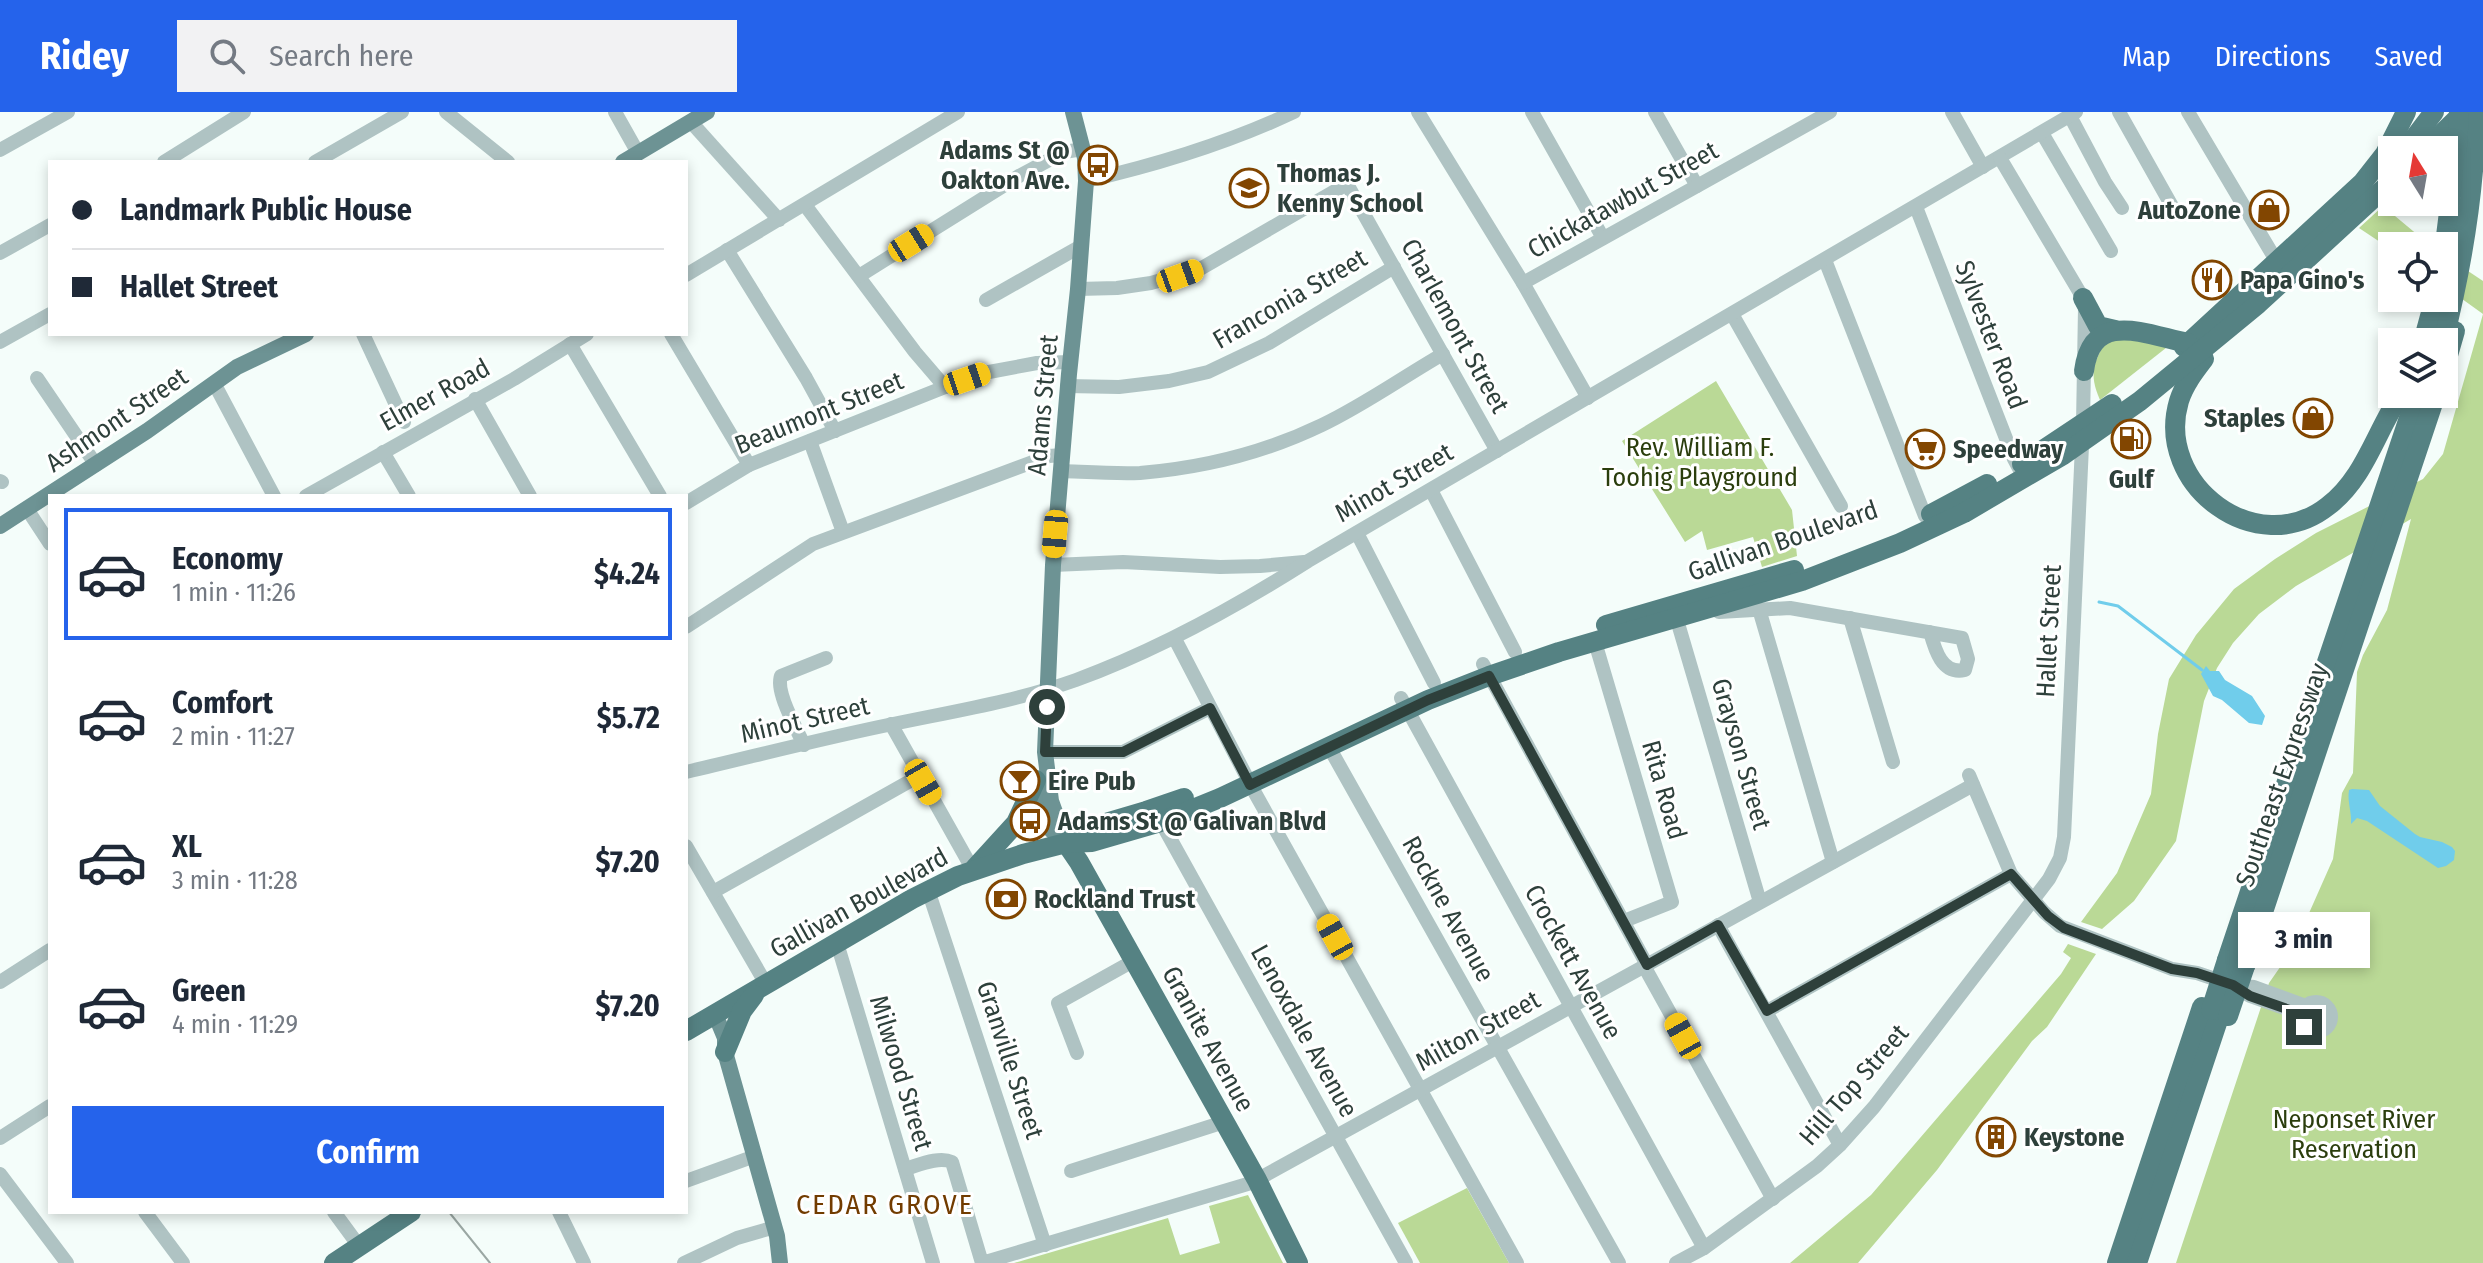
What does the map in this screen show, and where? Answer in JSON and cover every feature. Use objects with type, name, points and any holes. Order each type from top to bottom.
[{"type":"highway","name":"Gallivan Boulevard","points":[[2083,434],[2122,397],[2188,343],[2363,182],[2385,154],[2406,112]]},
{"type":"highway","points":[[2415,136],[2434,112]]},
{"type":"highway","points":[[2445,136],[2464,123]]},
{"type":"highway","points":[[2460,236],[2464,123]]},
{"type":"highway","points":[[2458,246],[2483,159]]},
{"type":"highway","name":"Gallivan Boulevard","points":[[1066,843],[1085,829],[1247,778],[1329,747],[1434,683],[1686,617],[1802,581],[1900,543],[1964,513],[2021,473],[2140,401],[2247,312],[2378,194]]},
{"type":"highway","points":[[2081,294],[2098,326],[2188,343]]},
{"type":"highway","points":[[2247,312],[2190,377],[2176,412],[2177,445],[2189,476],[2210,501],[2231,515],[2255,523],[2278,525],[2299,522],[2321,512],[2345,491],[2356,476],[2393,408]]},
{"type":"highway","points":[[2084,371],[2092,344],[2115,330]]},
{"type":"highway","name":"Southeast Expressway","points":[[2232,962],[2400,408]]},
{"type":"highway","points":[[2232,962],[2412,408]]},
{"type":"highway","points":[[2232,962],[2422,408]]},
{"type":"highway","name":"Southeast Expressway","points":[[2117,1263],[2215,1012],[2431,408]]},
{"type":"highway","name":"Gallivan Boulevard","points":[[688,1030],[928,890],[973,870],[1066,843],[1092,842],[1161,822],[1404,704],[1486,670],[1515,652],[1758,595],[1853,548],[2021,473]]},
{"type":"highway","points":[[973,870],[1016,823],[1036,780]]},
{"type":"highway","name":"Granite Avenue","points":[[1066,843],[1257,1180],[1298,1263]]},
{"type":"highway","points":[[725,1052],[742,1011],[762,987]]},
{"type":"highway","points":[[2126,1263],[2215,1012]]},
{"type":"highway","points":[[2137,1263],[2215,1012]]},
{"type":"highway","name":"Southeast Expressway","points":[[2146,1263],[2215,1012]]},
{"type":"highway","points":[[334,1263],[408,1214]]},
{"type":"main road","points":[[630,158],[707,112]]},
{"type":"main road","name":"Adams Street","points":[[1066,843],[1051,801],[1045,752],[1053,565],[1086,181],[1083,149],[1073,112]]},
{"type":"main road","name":"Ashmont Street","points":[[51,494],[255,357],[302,336]]},
{"type":"main road","name":"Ashmont Street","points":[[0,526],[48,496]]},
{"type":"main road","name":"Adams Street","points":[[1045,752],[1036,780],[1036,799],[1044,824],[1066,843]]},
{"type":"main road","points":[[710,1017],[725,1038],[725,1052],[775,1227],[780,1263]]},
{"type":"street","points":[[0,150],[68,112]]},
{"type":"street","points":[[167,160],[244,112]]},
{"type":"street","points":[[318,160],[402,112]]},
{"type":"street","points":[[446,112],[506,160]]},
{"type":"street","points":[[615,112],[630,158]]},
{"type":"street","points":[[688,274],[958,112]]},
{"type":"street","points":[[1086,181],[1129,171],[1202,147],[1294,112]]},
{"type":"street","points":[[1418,112],[1523,283],[1588,398]]},
{"type":"street","points":[[1532,112],[1603,238]]},
{"type":"street","points":[[1655,112],[1697,186]]},
{"type":"street","name":"Chickatawbut Street","points":[[1523,283],[1697,186],[1804,118],[1830,112]]},
{"type":"street","points":[[1952,112],[1983,167]]},
{"type":"street","points":[[2119,112],[2173,208]]},
{"type":"street","points":[[2188,112],[2277,262]]},
{"type":"street","points":[[2073,114],[2105,182],[2122,208]]},
{"type":"street","name":"Minot Street","points":[[688,772],[891,724],[1016,699],[1077,679],[1175,639],[2073,114]]},
{"type":"street","points":[[691,122],[779,220]]},
{"type":"street","points":[[2042,133],[2111,251]]},
{"type":"street","points":[[859,276],[1019,176],[1064,152],[1083,149]]},
{"type":"street","name":"Hallet Street","points":[[2000,158],[2081,294],[2083,434],[2063,844],[2055,869],[2033,900]]},
{"type":"street","name":"Charlemont Street","points":[[1078,289],[1151,283],[1200,269],[1347,184],[1497,451]]},
{"type":"street","points":[[805,205],[915,352],[945,387]]},
{"type":"street","name":"Sylvester Road","points":[[1916,207],[2021,473]]},
{"type":"street","points":[[0,253],[48,226]]},
{"type":"street","points":[[986,300],[1081,246]]},
{"type":"street","points":[[727,250],[835,431]]},
{"type":"street","points":[[1825,260],[1925,516]]},
{"type":"street","name":"Franconia Street","points":[[1067,386],[1119,387],[1208,372],[1269,343],[1394,267]]},
{"type":"street","points":[[1732,314],[1841,506]]},
{"type":"street","points":[[0,342],[48,315]]},
{"type":"street","points":[[364,336],[404,422]]},
{"type":"street","name":"Elmer Road","points":[[310,494],[514,379],[584,336]]},
{"type":"street","points":[[672,336],[749,465]]},
{"type":"street","points":[[570,344],[659,494]]},
{"type":"street","points":[[688,626],[813,544],[1049,456],[1061,463],[1137,473],[1210,463],[1265,448],[1323,425],[1443,354]]},
{"type":"street","name":"Beaumont Street","points":[[688,502],[749,465],[945,387],[989,372],[1037,363],[1070,362]]},
{"type":"street","points":[[37,378],[96,465]]},
{"type":"street","points":[[214,383],[267,493]]},
{"type":"street","points":[[475,399],[529,494]]},
{"type":"street","points":[[810,441],[843,532]]},
{"type":"street","points":[[383,452],[408,494]]},
{"type":"street","points":[[1431,490],[1515,652]]},
{"type":"street","points":[[27,509],[48,541]]},
{"type":"street","points":[[1357,533],[1434,683]]},
{"type":"street","points":[[1053,565],[1123,562],[1220,567],[1308,561]]},
{"type":"street","points":[[1802,581],[1805,609]]},
{"type":"street","points":[[1758,595],[1833,862]]},
{"type":"street","name":"Gallivan Boulevard","points":[[1758,595],[1805,609],[1850,618],[1930,632],[1962,638],[1968,659],[1965,670],[1957,672],[1948,669],[1935,650],[1930,632]]},
{"type":"street","name":"Grayson Street","points":[[1686,617],[1760,902]]},
{"type":"street","points":[[1850,618],[1893,762]]},
{"type":"street","points":[[1175,639],[1247,778],[1517,1263]]},
{"type":"street","name":"Rita Road","points":[[1595,642],[1672,902],[1624,921]]},
{"type":"street","points":[[804,745],[779,679],[826,658]]},
{"type":"street","points":[[1486,670],[1773,1199]]},
{"type":"street","name":"Crockett Avenue","points":[[1404,704],[1704,1248]]},
{"type":"street","points":[[1045,752],[1123,752],[1210,708]]},
{"type":"street","points":[[891,724],[973,870]]},
{"type":"street","name":"Rockne Avenue","points":[[1329,747],[1619,1263]]},
{"type":"street","points":[[713,892],[919,776]]},
{"type":"street","name":"Milton Street","points":[[982,1263],[1240,1188],[1257,1180],[1833,862],[1971,780],[2011,874]]},
{"type":"street","name":"Lenoxdale Avenue","points":[[1161,822],[1406,1263]]},
{"type":"street","points":[[688,849],[762,987]]},
{"type":"street","points":[[1767,1011],[2011,874],[2052,920],[2073,932],[2172,969],[2197,973],[2233,985],[2254,987],[2303,1010]]},
{"type":"street","name":"Granville Street","points":[[928,890],[1045,1245]]},
{"type":"street","name":"Hill Top Street","points":[[1676,1263],[1704,1248],[1773,1199],[1840,1145],[1874,1107],[2033,900]]},
{"type":"street","points":[[1718,925],[1840,1145]]},
{"type":"street","name":"Milwood Street","points":[[837,943],[933,1263]]},
{"type":"street","points":[[0,982],[48,951]]},
{"type":"street","points":[[1077,1053],[1058,1003],[1135,960]]},
{"type":"street","points":[[0,1138],[48,1107]]},
{"type":"street","points":[[1071,1171],[1224,1122]]},
{"type":"street","points":[[688,1180],[755,1156]]},
{"type":"street","points":[[905,1169],[941,1159],[952,1162],[982,1263]]},
{"type":"street","points":[[0,1174],[67,1263]]},
{"type":"street","points":[[146,1214],[183,1263]]},
{"type":"street","points":[[335,1214],[359,1246]]},
{"type":"street","points":[[560,1214],[584,1263]]},
{"type":"street","points":[[684,1263],[737,1238],[775,1227]]},
{"type":"green space","points":[[2378,211],[2378,216],[2395,216],[2414,232],[2378,232],[2378,241],[2359,228]]},
{"type":"green space","points":[[2458,264],[2483,281],[2483,314],[2458,296]]},
{"type":"green space","name":"Neponset River Reservation","points":[[2483,314],[2483,1263],[2176,1263],[2269,983],[2294,947],[2333,859],[2342,793],[2353,773],[2357,672],[2387,610],[2411,519],[2296,586],[2259,614],[2233,643],[2217,668],[2204,701],[2176,841],[2134,901],[2102,929],[2081,922],[2117,873],[2151,794],[2169,679],[2196,635],[2234,589],[2275,559],[2316,533],[2423,479],[2443,454]]},
{"type":"green space","points":[[2108,338],[2171,344],[2100,400],[2094,382],[2094,368]]},
{"type":"green space","name":"Rev. William F. Toohig Playground","points":[[1716,381],[1792,510],[1797,556],[1762,567],[1753,537],[1707,550],[1702,531],[1685,542],[1622,441]]},
{"type":"green space","points":[[2068,944],[2096,954],[2047,1027],[2032,1041],[1937,1170],[1858,1263],[1790,1263],[1871,1195],[2061,974],[2071,958],[2063,952]]},
{"type":"green space","points":[[1467,1188],[1509,1263],[1420,1263],[1398,1223]]},
{"type":"green space","points":[[1248,1195],[1283,1263],[1014,1263],[1168,1218],[1180,1255],[1220,1243],[1209,1206]]},
{"type":"water","points":[[2206,666],[2210,671],[2219,671],[2225,680],[2252,696],[2265,716],[2262,725],[2249,723],[2213,696],[2201,674]]},
{"type":"water","points":[[2349,790],[2369,790],[2380,806],[2415,834],[2452,847],[2454,860],[2438,868],[2367,821],[2357,818],[2351,824]]},
{"type":"waterway","points":[[2099,602],[2118,606],[2202,670]]},
{"type":"tram line","points":[[451,1214],[490,1263]]},
{"type":"place","name":"Adams St @ Oakton Ave.","points":[[1098,165]]},
{"type":"place","name":"Thomas J. Kenny School","points":[[1249,188]]},
{"type":"place","name":"AutoZone","points":[[2269,210]]},
{"type":"place","name":"Papa Gino's","points":[[2212,280]]},
{"type":"place","name":"Staples","points":[[2313,418]]},
{"type":"place","name":"Gulf","points":[[2131,439]]},
{"type":"place","name":"Speedway","points":[[1925,449]]},
{"type":"place","name":"Eire Pub","points":[[1020,781]]},
{"type":"place","name":"Adams St @ Galivan Blvd","points":[[1030,821]]},
{"type":"place","name":"Rockland Trust","points":[[1006,899]]},
{"type":"place","name":"Keystone","points":[[1996,1137]]},
{"type":"district","name":"CEDAR GROVE","points":[[885,1204]]},
{"type":"route","points":[[1047,707],[1045,752],[1116,753],[1210,708],[1250,785],[1428,700],[1489,676],[1647,965],[1718,925],[1767,1011],[2011,874],[2048,916],[2064,928],[2172,969],[2197,973],[2233,985],[2250,996],[2301,1014],[2304,1027]]}]
